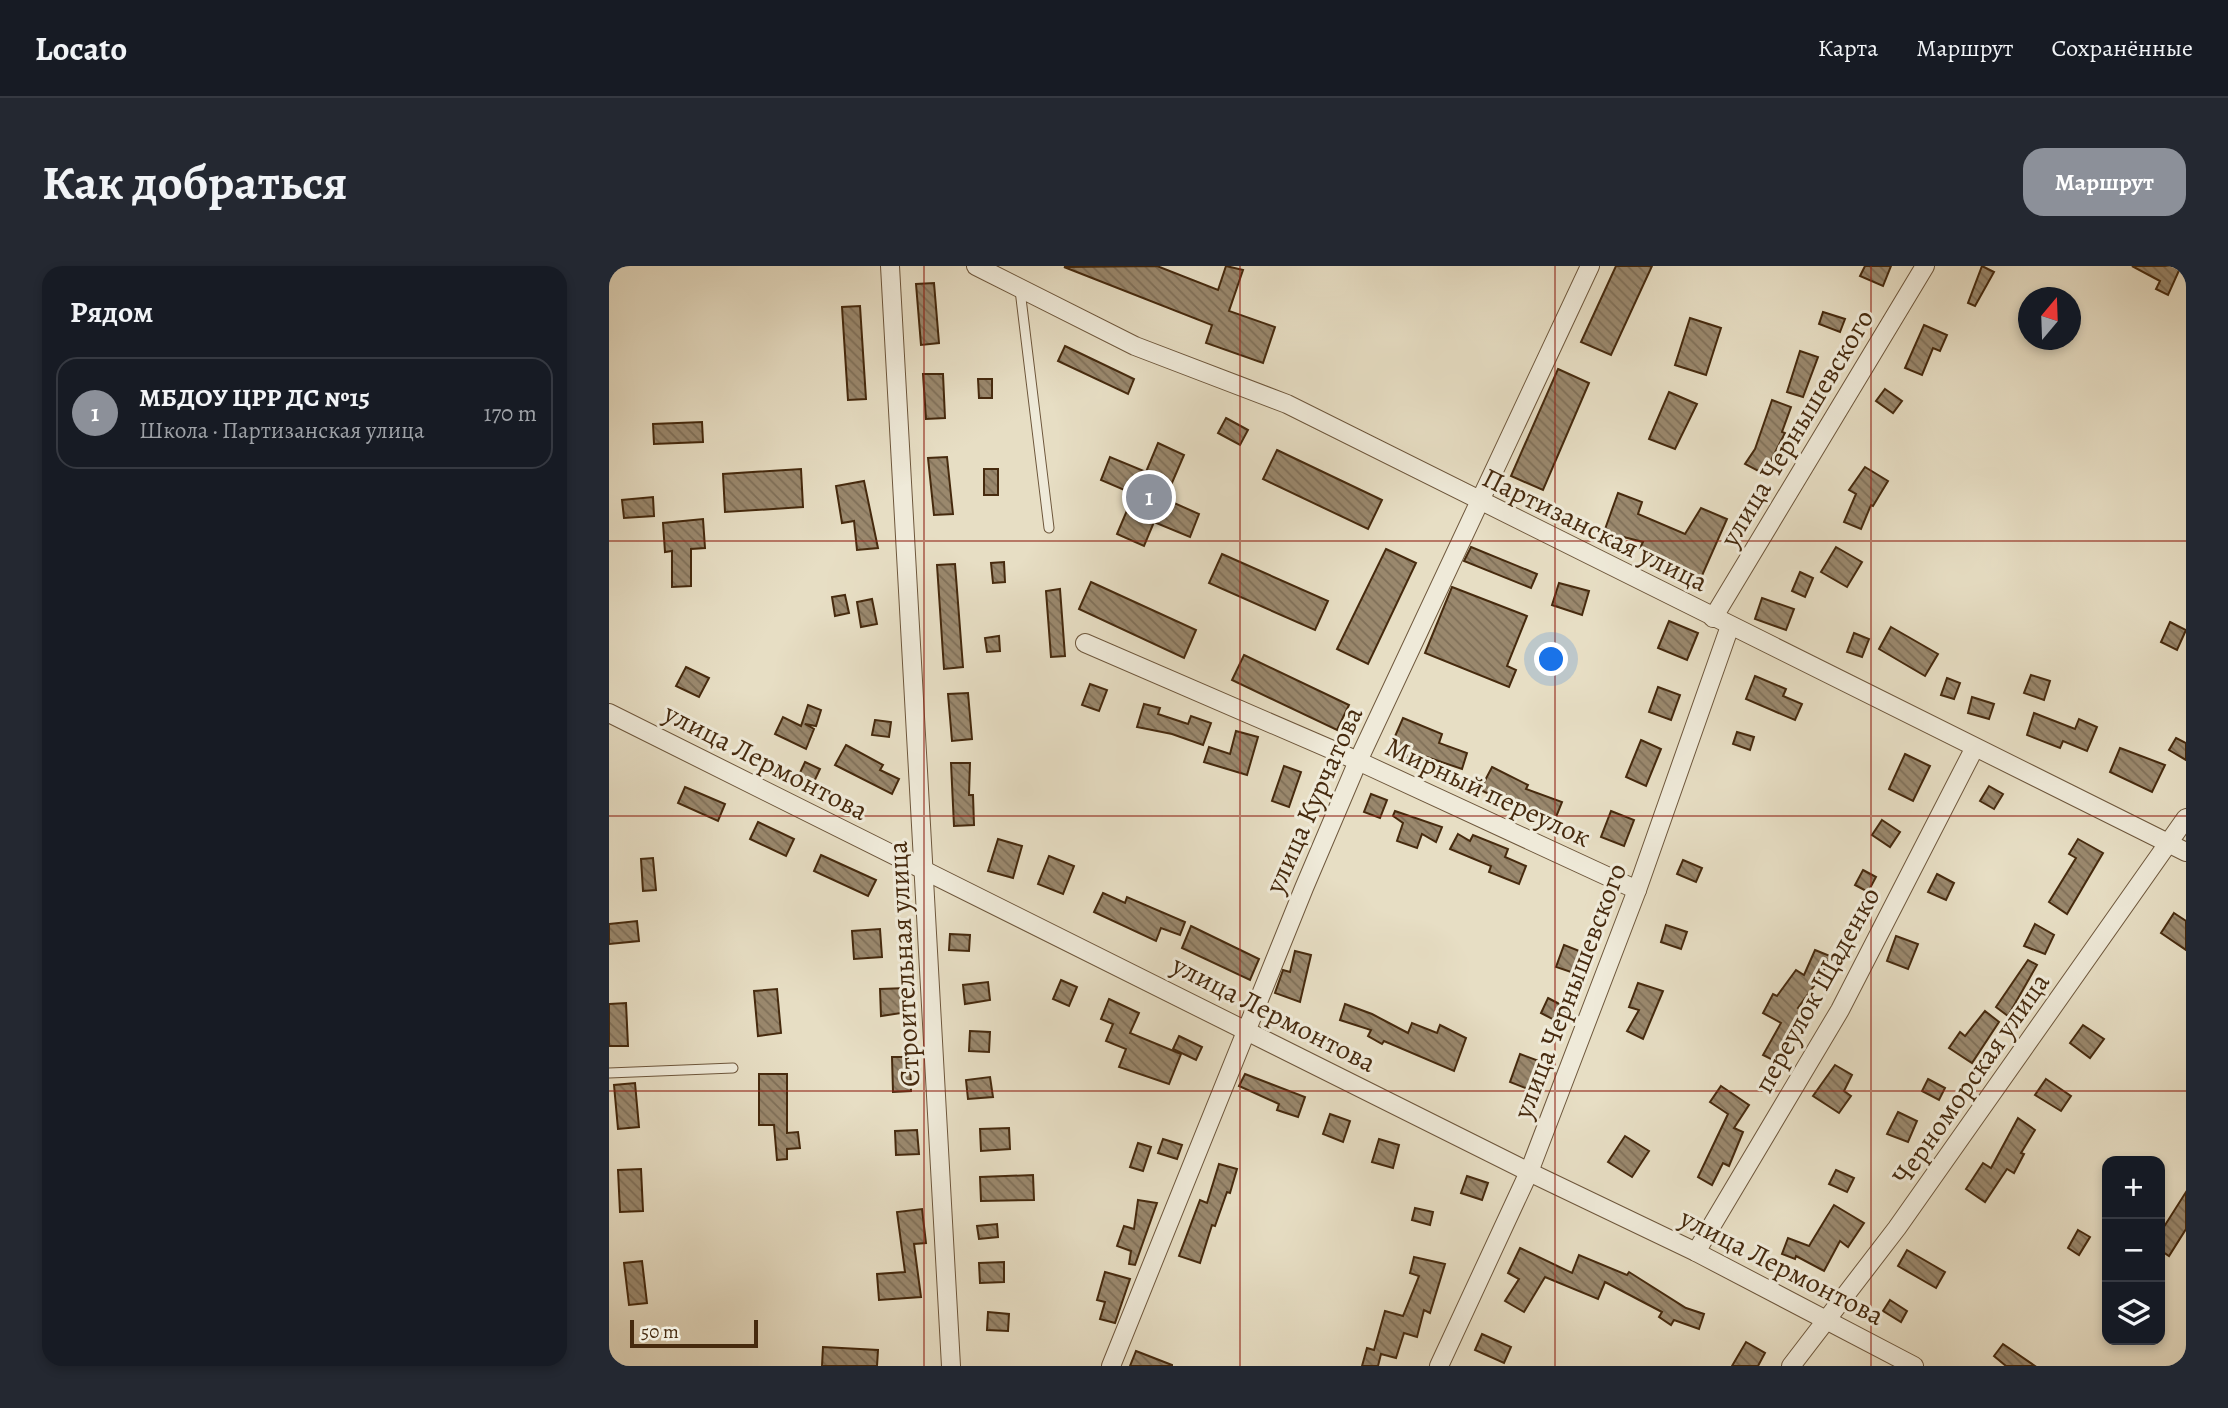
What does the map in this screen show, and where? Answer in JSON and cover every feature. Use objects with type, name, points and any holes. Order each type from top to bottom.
[{"type":"street","name":"Строительная улица","points":[[890,266],[926,871],[951,1366]]},
{"type":"street","name":"Партизанская улица","points":[[976,266],[1135,346],[1287,404],[1478,502],[2178,848]]},
{"type":"street","name":"улица Курчатова","points":[[1111,1366],[1246,1029],[1358,761],[1590,266]]},
{"type":"street","name":"улица Чернышевского","points":[[1713,618],[1925,266]]},
{"type":"street","name":"улица Чернышевского","points":[[1439,1366],[1529,1172],[1637,890],[1730,626]]},
{"type":"street","name":"Мирный переулок","points":[[1085,643],[1358,761],[1637,890]]},
{"type":"street","name":"улица Лермонтова","points":[[609,713],[1529,1172],[1696,1252],[1914,1366]]},
{"type":"street","name":"переулок Щаденко","points":[[1696,1252],[1840,1010],[1974,749]]},
{"type":"street","name":"Черноморская улица","points":[[1791,1366],[1897,1228],[2178,848],[2186,818]]},
{"type":"lane","points":[[1020,289],[1049,528]]},
{"type":"lane","points":[[609,1073],[733,1068]]},
{"type":"building","points":[[1157,266],[1218,290],[1226,266],[1243,270],[1229,311],[1275,327],[1263,363],[1206,343],[1212,325],[1064,267]]},
{"type":"building","points":[[1616,266],[1652,266],[1611,355],[1581,342]]},
{"type":"building","points":[[1865,266],[1891,266],[1883,286],[1860,276]]},
{"type":"building","points":[[1982,266],[1994,272],[1975,306],[1968,303]]},
{"type":"building","points":[[2132,266],[2181,266],[2168,295],[2156,289],[2160,281]]},
{"type":"building","points":[[934,283],[939,343],[921,345],[916,284]]},
{"type":"building","points":[[860,306],[866,399],[848,400],[842,307]]},
{"type":"building","points":[[1823,312],[1845,319],[1840,332],[1819,324]]},
{"type":"building","points":[[1690,318],[1721,328],[1706,375],[1675,365]]},
{"type":"building","points":[[1924,325],[1947,335],[1940,351],[1933,348],[1922,375],[1905,368]]},
{"type":"building","points":[[1065,346],[1134,379],[1128,394],[1058,361]]},
{"type":"building","points":[[1800,351],[1818,357],[1803,397],[1787,392]]},
{"type":"building","points":[[1558,369],[1589,383],[1543,490],[1511,476]]},
{"type":"building","points":[[923,374],[943,374],[945,418],[926,419]]},
{"type":"building","points":[[978,379],[992,379],[992,398],[979,398]]},
{"type":"building","points":[[1885,389],[1902,401],[1893,413],[1876,401]]},
{"type":"building","points":[[1669,392],[1697,404],[1675,449],[1649,439]]},
{"type":"building","points":[[1772,400],[1791,407],[1782,432],[1785,433],[1764,474],[1745,464],[1755,449]]},
{"type":"building","points":[[1226,418],[1248,430],[1240,445],[1218,433]]},
{"type":"building","points":[[702,422],[703,442],[654,444],[653,424]]},
{"type":"building","points":[[1158,443],[1184,455],[1165,499],[1199,514],[1190,537],[1154,522],[1144,546],[1117,534],[1134,494],[1101,480],[1110,457],[1146,472]]},
{"type":"building","points":[[1277,450],[1382,500],[1368,529],[1263,479]]},
{"type":"building","points":[[947,457],[953,514],[934,515],[928,458]]},
{"type":"building","points":[[1865,467],[1888,481],[1873,506],[1871,505],[1861,529],[1844,522],[1856,494],[1849,490]]},
{"type":"building","points":[[801,469],[803,507],[725,512],[723,474]]},
{"type":"building","points":[[984,469],[998,469],[998,495],[984,495]]},
{"type":"building","points":[[864,481],[878,548],[857,550],[854,521],[842,523],[836,486]]},
{"type":"building","points":[[1618,493],[1642,502],[1638,514],[1685,534],[1701,508],[1727,519],[1697,587],[1677,578],[1681,568],[1640,548],[1643,542],[1604,532]]},
{"type":"building","points":[[653,497],[654,516],[624,518],[622,500]]},
{"type":"building","points":[[703,519],[705,548],[691,549],[691,586],[672,587],[672,551],[665,552],[663,523]]},
{"type":"building","points":[[1471,547],[1537,574],[1531,588],[1464,561]]},
{"type":"building","points":[[1836,547],[1862,562],[1847,587],[1821,572]]},
{"type":"building","points":[[1386,549],[1416,563],[1368,664],[1337,649]]},
{"type":"building","points":[[1222,554],[1328,601],[1315,630],[1209,583]]},
{"type":"building","points":[[1004,562],[1005,582],[993,583],[991,563]]},
{"type":"building","points":[[955,564],[963,667],[944,669],[937,565]]},
{"type":"building","points":[[1800,572],[1813,578],[1805,597],[1792,591]]},
{"type":"building","points":[[1091,582],[1196,630],[1184,658],[1079,609]]},
{"type":"building","points":[[1559,583],[1589,591],[1582,615],[1552,605]]},
{"type":"building","points":[[1452,587],[1527,616],[1507,666],[1516,670],[1509,687],[1425,653]]},
{"type":"building","points":[[1060,589],[1065,656],[1051,657],[1046,591]]},
{"type":"building","points":[[845,595],[849,613],[835,616],[832,597]]},
{"type":"building","points":[[1762,598],[1794,609],[1786,630],[1755,619]]},
{"type":"building","points":[[872,599],[877,624],[861,627],[857,602]]},
{"type":"building","points":[[1669,621],[1698,633],[1687,660],[1658,648]]},
{"type":"building","points":[[2170,622],[2186,630],[2177,650],[2161,642]]},
{"type":"building","points":[[1891,627],[1938,654],[1925,676],[1879,649]]},
{"type":"building","points":[[1854,633],[1869,639],[1862,657],[1847,652]]},
{"type":"building","points":[[999,636],[1000,651],[987,652],[985,638]]},
{"type":"building","points":[[1244,655],[1349,705],[1337,730],[1232,680]]},
{"type":"building","points":[[686,667],[709,678],[699,697],[676,686]]},
{"type":"building","points":[[2031,675],[2050,681],[2044,700],[2024,693]]},
{"type":"building","points":[[1755,676],[1786,689],[1783,696],[1802,704],[1795,720],[1746,699]]},
{"type":"building","points":[[1947,678],[1960,683],[1954,699],[1941,695]]},
{"type":"building","points":[[1090,684],[1107,690],[1099,711],[1082,705]]},
{"type":"building","points":[[1658,687],[1680,695],[1671,720],[1649,712]]},
{"type":"building","points":[[968,693],[972,739],[952,741],[948,694]]},
{"type":"building","points":[[1972,697],[1994,704],[1989,719],[1968,713]]},
{"type":"building","points":[[1144,704],[1160,708],[1158,714],[1188,724],[1191,716],[1211,723],[1203,745],[1172,734],[1137,727]]},
{"type":"building","points":[[808,705],[821,710],[816,726],[805,724],[814,729],[806,749],[775,734],[783,717],[801,726]]},
{"type":"building","points":[[2034,713],[2075,729],[2079,719],[2097,727],[2087,751],[2063,741],[2060,748],[2027,735]]},
{"type":"building","points":[[1403,718],[1442,734],[1439,743],[1467,753],[1462,769],[1424,756],[1421,763],[1389,750]]},
{"type":"building","points":[[875,720],[891,722],[889,737],[872,735]]},
{"type":"building","points":[[1236,731],[1258,737],[1247,775],[1204,762],[1209,747],[1230,754]]},
{"type":"building","points":[[1737,732],[1754,737],[1750,750],[1733,744]]},
{"type":"building","points":[[2176,738],[2186,743],[2186,760],[2169,750]]},
{"type":"building","points":[[1641,740],[1661,749],[1646,786],[1626,777]]},
{"type":"building","points":[[846,745],[883,765],[880,770],[899,779],[892,794],[835,765]]},
{"type":"building","points":[[2120,748],[2165,765],[2152,792],[2110,772]]},
{"type":"building","points":[[1905,754],[1930,766],[1913,801],[1889,789]]},
{"type":"building","points":[[805,762],[820,769],[813,784],[798,777]]},
{"type":"building","points":[[951,763],[970,763],[969,795],[973,795],[974,825],[954,826]]},
{"type":"building","points":[[1284,766],[1301,772],[1289,807],[1272,801]]},
{"type":"building","points":[[1492,767],[1528,785],[1526,789],[1562,802],[1554,822],[1480,790]]},
{"type":"building","points":[[1989,786],[2003,794],[1994,809],[1980,801]]},
{"type":"building","points":[[685,787],[725,804],[718,821],[678,803]]},
{"type":"building","points":[[1371,794],[1387,800],[1380,818],[1364,812]]},
{"type":"building","points":[[1395,811],[1442,827],[1436,842],[1422,834],[1417,848],[1397,841],[1403,823],[1393,816]]},
{"type":"building","points":[[1611,811],[1634,820],[1624,846],[1601,837]]},
{"type":"building","points":[[1882,820],[1900,832],[1890,847],[1872,835]]},
{"type":"building","points":[[758,822],[794,839],[786,856],[750,839]]},
{"type":"building","points":[[1458,834],[1470,841],[1473,835],[1508,849],[1505,857],[1526,866],[1519,884],[1489,872],[1491,866],[1450,849]]},
{"type":"building","points":[[998,839],[1022,846],[1013,878],[988,871]]},
{"type":"building","points":[[2078,839],[2103,853],[2067,914],[2049,902],[2076,858],[2069,854]]},
{"type":"building","points":[[821,855],[876,880],[868,896],[814,871]]},
{"type":"building","points":[[1049,856],[1074,866],[1063,894],[1038,884]]},
{"type":"building","points":[[653,858],[656,890],[643,891],[641,859]]},
{"type":"building","points":[[1683,860],[1702,868],[1696,882],[1677,874]]},
{"type":"building","points":[[1863,870],[1876,877],[1868,892],[1855,885]]},
{"type":"building","points":[[1937,874],[1954,883],[1946,900],[1928,892]]},
{"type":"building","points":[[1103,893],[1125,903],[1127,897],[1185,922],[1180,935],[1161,928],[1156,941],[1094,912]]},
{"type":"building","points":[[2174,913],[2186,921],[2186,950],[2161,933]]},
{"type":"building","points":[[637,921],[639,941],[609,944],[609,924]]},
{"type":"building","points":[[2035,924],[2054,935],[2045,954],[2024,946]]},
{"type":"building","points":[[1666,925],[1687,932],[1681,949],[1661,942]]},
{"type":"building","points":[[1191,926],[1259,959],[1250,980],[1182,948]]},
{"type":"building","points":[[880,929],[882,957],[854,959],[852,931]]},
{"type":"building","points":[[950,934],[970,935],[969,951],[949,950]]},
{"type":"building","points":[[1896,936],[1918,944],[1908,969],[1887,961]]},
{"type":"building","points":[[1564,945],[1582,952],[1574,973],[1556,967]]},
{"type":"building","points":[[1815,950],[1830,956],[1822,975],[1798,1008],[1804,1011],[1783,1049],[1790,1052],[1783,1065],[1763,1055],[1781,1023],[1763,1013],[1773,994],[1777,996],[1796,970],[1804,975]]},
{"type":"building","points":[[1295,951],[1311,955],[1300,1002],[1275,993],[1283,970],[1290,972]]},
{"type":"building","points":[[2028,960],[2037,965],[2008,1016],[1996,1007]]},
{"type":"building","points":[[1061,980],[1077,987],[1069,1006],[1053,999]]},
{"type":"building","points":[[988,982],[990,1000],[965,1004],[963,985]]},
{"type":"building","points":[[1638,983],[1663,991],[1643,1039],[1627,1031],[1639,1010],[1629,1007]]},
{"type":"building","points":[[907,988],[908,1012],[881,1016],[880,989]]},
{"type":"building","points":[[777,989],[781,1033],[758,1036],[754,991]]},
{"type":"building","points":[[1548,998],[1567,1008],[1560,1023],[1541,1013]]},
{"type":"building","points":[[1109,999],[1139,1013],[1130,1033],[1181,1054],[1169,1084],[1119,1067],[1126,1049],[1106,1041],[1113,1024],[1101,1019]]},
{"type":"building","points":[[626,1003],[628,1046],[609,1046],[609,1004]]},
{"type":"building","points":[[1345,1004],[1372,1014],[1408,1033],[1412,1023],[1437,1033],[1440,1025],[1466,1038],[1454,1071],[1384,1041],[1382,1044],[1368,1036],[1371,1030],[1340,1020]]},
{"type":"building","points":[[1985,1011],[1999,1022],[1972,1063],[1949,1048],[1960,1032],[1965,1036]]},
{"type":"building","points":[[2083,1025],[2104,1039],[2090,1058],[2070,1043]]},
{"type":"building","points":[[970,1031],[990,1032],[989,1052],[969,1051]]},
{"type":"building","points":[[1179,1036],[1202,1047],[1196,1060],[1173,1049]]},
{"type":"building","points":[[1520,1054],[1539,1061],[1528,1089],[1510,1082]]},
{"type":"building","points":[[892,1057],[910,1057],[911,1091],[893,1092]]},
{"type":"building","points":[[1835,1065],[1852,1075],[1844,1091],[1851,1096],[1839,1113],[1813,1096]]},
{"type":"building","points":[[759,1074],[787,1074],[787,1133],[798,1132],[800,1148],[787,1149],[787,1159],[777,1160],[774,1125],[759,1125]]},
{"type":"building","points":[[1245,1074],[1305,1097],[1298,1117],[1277,1110],[1279,1104],[1239,1086]]},
{"type":"building","points":[[990,1077],[993,1097],[968,1099],[966,1080]]},
{"type":"building","points":[[1928,1079],[1945,1088],[1939,1100],[1922,1091]]},
{"type":"building","points":[[2046,1079],[2071,1096],[2061,1111],[2035,1095]]},
{"type":"building","points":[[635,1083],[639,1127],[618,1129],[614,1085]]},
{"type":"building","points":[[1721,1086],[1749,1105],[1734,1128],[1743,1132],[1729,1166],[1723,1163],[1712,1185],[1698,1177],[1728,1114],[1710,1102]]},
{"type":"building","points":[[1898,1112],[1917,1121],[1908,1142],[1887,1134]]},
{"type":"building","points":[[1330,1114],[1350,1121],[1343,1142],[1323,1134]]},
{"type":"building","points":[[2018,1118],[2035,1130],[2021,1153],[2024,1154],[2014,1173],[2007,1169],[1985,1202],[1966,1189],[1983,1163],[1991,1168]]},
{"type":"building","points":[[1009,1128],[1010,1149],[981,1151],[980,1129]]},
{"type":"building","points":[[917,1130],[919,1154],[896,1155],[895,1131]]},
{"type":"building","points":[[1625,1136],[1649,1151],[1632,1177],[1608,1162]]},
{"type":"building","points":[[1163,1139],[1182,1145],[1177,1159],[1158,1153]]},
{"type":"building","points":[[1379,1139],[1399,1145],[1393,1168],[1372,1162]]},
{"type":"building","points":[[1138,1143],[1151,1147],[1143,1171],[1130,1167]]},
{"type":"building","points":[[1219,1164],[1237,1169],[1230,1193],[1227,1192],[1215,1226],[1212,1225],[1200,1263],[1179,1256],[1200,1200],[1207,1203]]},
{"type":"building","points":[[641,1169],[643,1211],[620,1212],[618,1170]]},
{"type":"building","points":[[1836,1170],[1854,1178],[1847,1192],[1829,1184]]},
{"type":"building","points":[[1033,1175],[1034,1200],[981,1201],[980,1177]]},
{"type":"building","points":[[1467,1176],[1488,1183],[1482,1200],[1461,1193]]},
{"type":"building","points":[[2186,1192],[2186,1229],[2169,1256],[2165,1253],[2165,1225]]},
{"type":"building","points":[[1138,1200],[1157,1203],[1135,1265],[1129,1264],[1131,1251],[1117,1246],[1124,1226],[1134,1229]]},
{"type":"building","points":[[1834,1205],[1864,1223],[1848,1247],[1840,1241],[1824,1271],[1796,1256],[1795,1259],[1782,1254],[1788,1238],[1809,1246]]},
{"type":"building","points":[[1415,1208],[1433,1212],[1430,1225],[1412,1220]]},
{"type":"building","points":[[922,1209],[926,1243],[914,1244],[921,1297],[879,1300],[877,1274],[905,1272],[897,1212]]},
{"type":"building","points":[[997,1224],[998,1237],[979,1239],[977,1226]]},
{"type":"building","points":[[2078,1230],[2090,1237],[2079,1255],[2068,1248]]},
{"type":"building","points":[[1520,1248],[1572,1273],[1579,1255],[1627,1275],[1629,1272],[1686,1308],[1704,1314],[1699,1329],[1674,1320],[1671,1325],[1659,1317],[1662,1312],[1605,1282],[1598,1299],[1545,1277],[1524,1312],[1505,1301],[1519,1279],[1508,1273]]},
{"type":"building","points":[[1907,1250],[1945,1272],[1936,1288],[1898,1266]]},
{"type":"building","points":[[1414,1257],[1445,1264],[1430,1313],[1424,1310],[1417,1337],[1404,1333],[1396,1358],[1381,1354],[1378,1366],[1362,1366],[1367,1348],[1374,1350],[1385,1311],[1403,1316],[1419,1276],[1410,1273]]},
{"type":"building","points":[[642,1261],[647,1303],[629,1305],[624,1263]]},
{"type":"building","points":[[1004,1262],[1004,1282],[980,1283],[979,1263]]},
{"type":"building","points":[[1105,1272],[1130,1279],[1115,1323],[1100,1319],[1105,1302],[1097,1300]]},
{"type":"building","points":[[1890,1300],[1907,1311],[1901,1322],[1883,1311]]},
{"type":"building","points":[[988,1312],[1009,1314],[1008,1331],[987,1330]]},
{"type":"building","points":[[1482,1334],[1511,1347],[1504,1363],[1475,1350]]},
{"type":"building","points":[[1746,1342],[1765,1353],[1758,1366],[1732,1366]]},
{"type":"building","points":[[2003,1344],[2035,1366],[2006,1366],[1994,1356]]},
{"type":"building","points":[[823,1347],[878,1350],[877,1366],[822,1366]]},
{"type":"building","points":[[1136,1351],[1172,1365],[1172,1366],[1130,1366]]},
{"type":"place","name":"МБДОУ ЦРР ДС №15","points":[[1149,497]]}]
